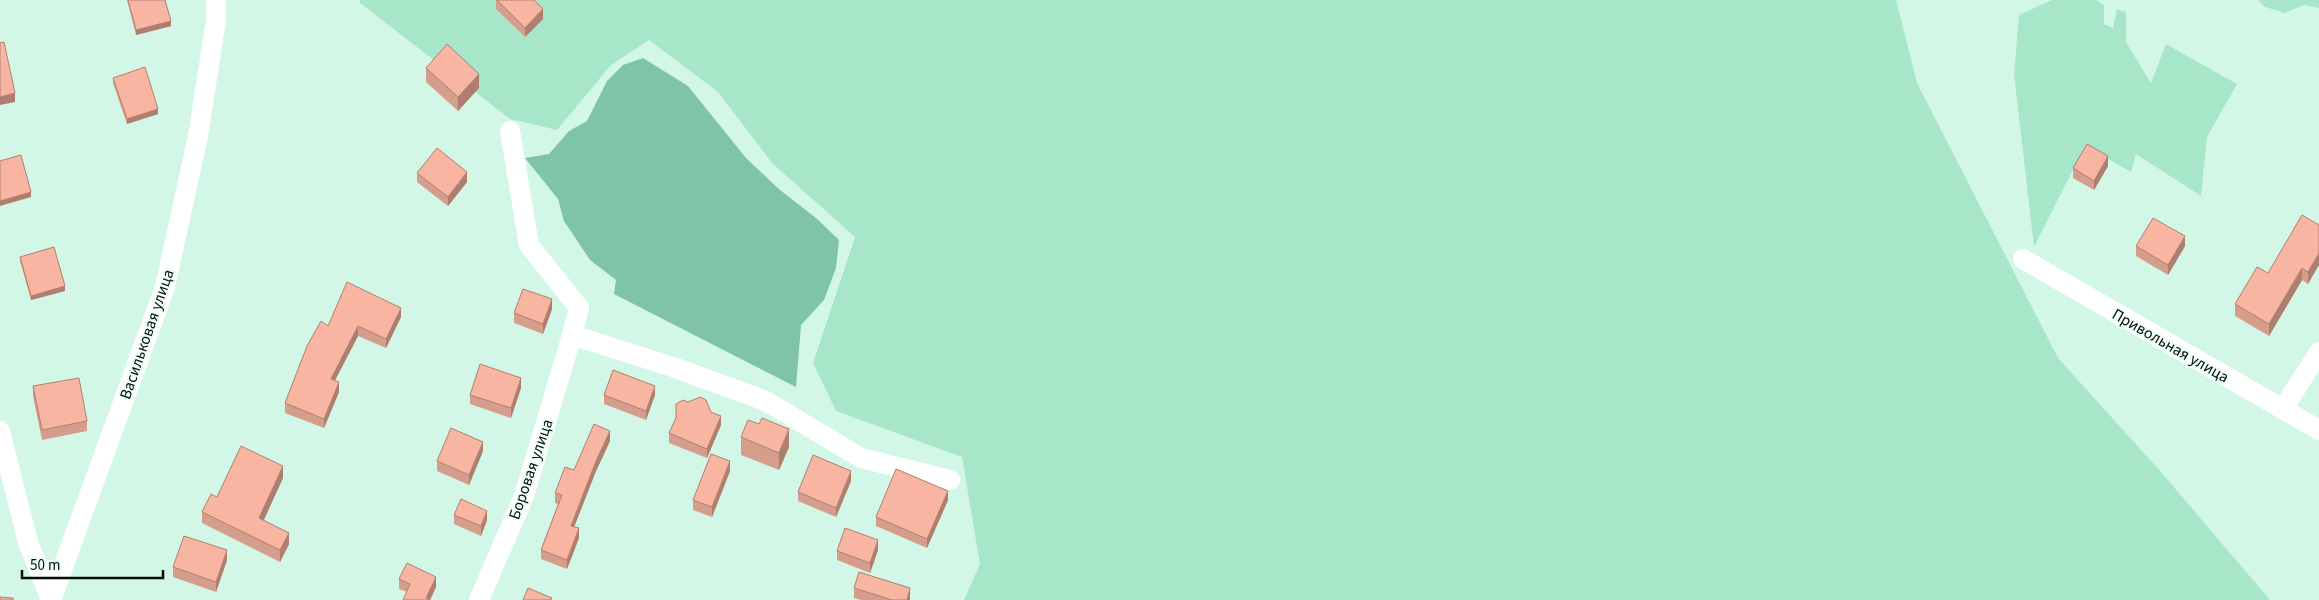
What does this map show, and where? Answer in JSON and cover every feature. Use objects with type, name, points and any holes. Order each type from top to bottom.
[{"type":"street","name":"Васильковая улица","points":[[51,600],[165,287],[198,136],[216,20],[216,0]]},
{"type":"street","name":"Боровая улица","points":[[478,600],[524,496],[579,308],[529,245],[510,131]]},
{"type":"street","name":"Привольная улица","points":[[2023,259],[2319,430]]},
{"type":"street","points":[[572,335],[673,367],[766,401],[861,458],[950,480]]},
{"type":"street","points":[[2283,409],[2319,352]]},
{"type":"street","points":[[0,431],[28,542],[51,600]]},
{"type":"shaded area","points":[[360,0],[1896,0],[1917,83],[2058,358],[2161,472],[2270,600],[964,600],[980,564],[962,457],[836,411],[813,363],[855,237],[772,163],[718,92],[649,40],[611,65],[557,130],[510,119],[360,3]]},
{"type":"shaded area","points":[[2052,0],[2096,0],[2104,5],[2104,24],[2113,28],[2117,9],[2126,12],[2126,42],[2151,83],[2166,44],[2237,84],[2207,137],[2201,196],[2136,154],[2131,172],[2085,146],[2034,247],[2014,74],[2019,15]]},
{"type":"shaded area","points":[[2258,0],[2319,0],[2319,8],[2304,5],[2285,13],[2265,7]]},
{"type":"shaded area","points":[[643,58],[688,86],[746,158],[780,190],[816,218],[839,240],[836,268],[824,300],[801,325],[796,387],[614,294],[616,280],[590,260],[564,221],[558,199],[525,158],[549,154],[569,131],[587,121],[607,81],[623,65]]},
{"type":"building","points":[[128,0],[165,0],[171,21],[136,30]]},
{"type":"building","points":[[497,0],[534,0],[543,9],[525,28]]},
{"type":"building","points":[[4,42],[15,93],[0,97],[0,43]]},
{"type":"building","points":[[447,44],[479,74],[458,97],[426,68]]},
{"type":"building","points":[[145,67],[158,109],[127,119],[113,78]]},
{"type":"building","points":[[2087,144],[2108,156],[2094,181],[2073,168]]},
{"type":"building","points":[[437,148],[467,172],[448,197],[417,173]]},
{"type":"building","points":[[21,155],[31,192],[0,201],[0,161]]},
{"type":"building","points":[[2302,215],[2319,225],[2319,253],[2308,272],[2302,268],[2269,324],[2235,304],[2257,267],[2268,273]]},
{"type":"building","points":[[2153,218],[2185,236],[2168,265],[2136,246]]},
{"type":"building","points":[[54,247],[65,286],[31,296],[20,257]]},
{"type":"building","points":[[347,282],[401,308],[386,339],[358,326],[331,379],[339,382],[324,419],[285,403],[307,346],[321,321],[328,326]]},
{"type":"building","points":[[523,289],[552,299],[543,324],[514,313]]},
{"type":"building","points":[[480,364],[521,378],[511,408],[470,395]]},
{"type":"building","points":[[613,370],[655,386],[646,411],[604,395]]},
{"type":"building","points":[[79,378],[87,421],[42,430],[33,386]]},
{"type":"building","points":[[700,397],[706,400],[711,412],[721,416],[707,449],[669,433],[676,418],[676,404],[683,400],[688,402]]},
{"type":"building","points":[[762,418],[789,429],[779,453],[741,437],[748,420],[759,424]]},
{"type":"building","points":[[594,424],[610,431],[596,461],[571,526],[579,528],[567,560],[541,550],[562,495],[555,493],[565,467],[574,470]]},
{"type":"building","points":[[451,428],[483,442],[469,475],[437,461]]},
{"type":"building","points":[[241,446],[283,466],[259,518],[289,533],[280,550],[202,512],[211,494],[217,497]]},
{"type":"building","points":[[711,454],[730,461],[712,507],[693,500]]},
{"type":"building","points":[[813,455],[851,471],[836,508],[798,492]]},
{"type":"building","points":[[896,469],[948,491],[927,539],[876,517]]},
{"type":"building","points":[[461,499],[487,511],[481,526],[454,515]]},
{"type":"building","points":[[845,528],[878,540],[870,563],[837,551]]},
{"type":"building","points":[[184,536],[227,550],[216,582],[173,567]]},
{"type":"building","points":[[407,563],[436,577],[426,598],[430,600],[403,600],[410,584],[399,579]]},
{"type":"building","points":[[859,572],[910,588],[907,600],[892,600],[854,588]]},
{"type":"building","points":[[528,588],[552,598],[551,600],[523,600]]},
{"type":"building","points":[[0,597],[13,598],[13,600],[0,600]]}]
